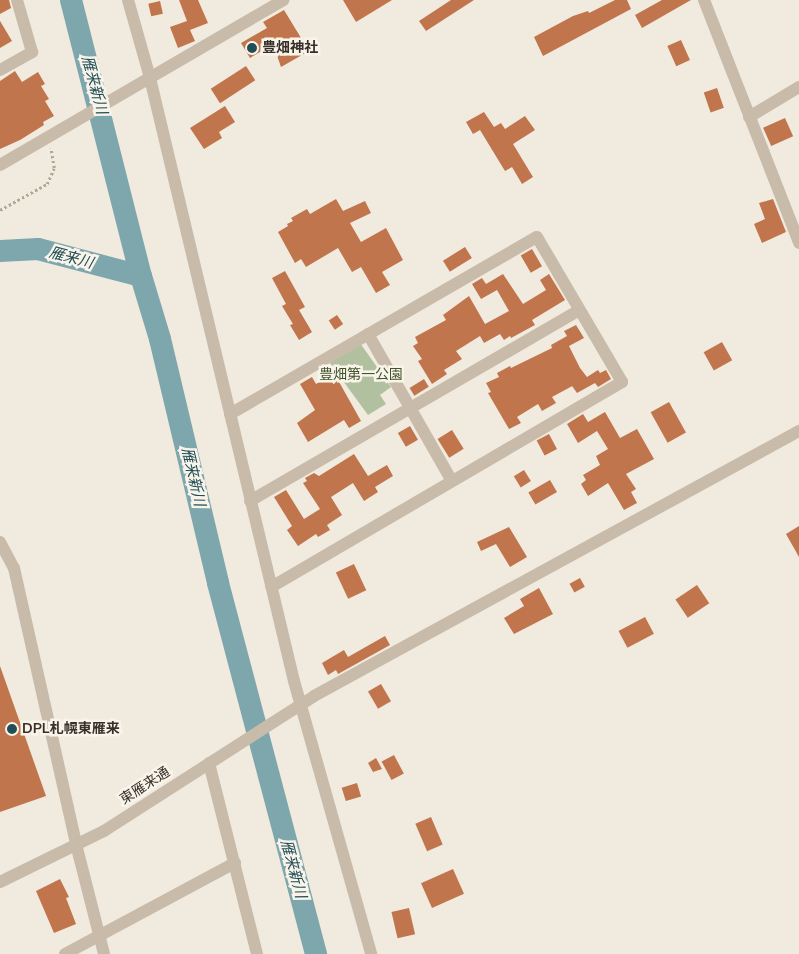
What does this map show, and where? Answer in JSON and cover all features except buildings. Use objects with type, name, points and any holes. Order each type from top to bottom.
[{"type":"street","points":[[0,70],[32,52],[17,0]]},
{"type":"street","points":[[128,0],[150,78],[300,704],[371,954]]},
{"type":"street","points":[[0,165],[284,0]]},
{"type":"street","points":[[704,0],[799,243]]},
{"type":"street","points":[[750,117],[799,87]]},
{"type":"street","points":[[230,414],[536,237],[622,382],[271,587]]},
{"type":"street","points":[[250,501],[579,310]]},
{"type":"street","points":[[368,334],[452,481]]},
{"type":"street","name":"東雁来通","points":[[0,882],[104,831],[300,704],[799,431]]},
{"type":"street","points":[[0,542],[14,568],[76,844],[104,954]]},
{"type":"street","points":[[209,763],[257,954]]},
{"type":"street","points":[[65,954],[235,863]]},
{"type":"path","points":[[0,210],[47,184],[54,168],[51,147],[58,143]]},
{"type":"green space","name":"豊畑第一公園","points":[[360,343],[391,387],[380,395],[386,404],[368,415],[330,363]]},
{"type":"waterway","name":"雁来新川","points":[[71,0],[141,276],[160,339],[218,583],[316,954]]},
{"type":"waterway","name":"雁来川","points":[[0,251],[38,249],[141,276]]},
{"type":"place","name":"豊畑神社","points":[[252,48]]},
{"type":"place","name":"DPL札幌東雁来","points":[[12,729]]}]
